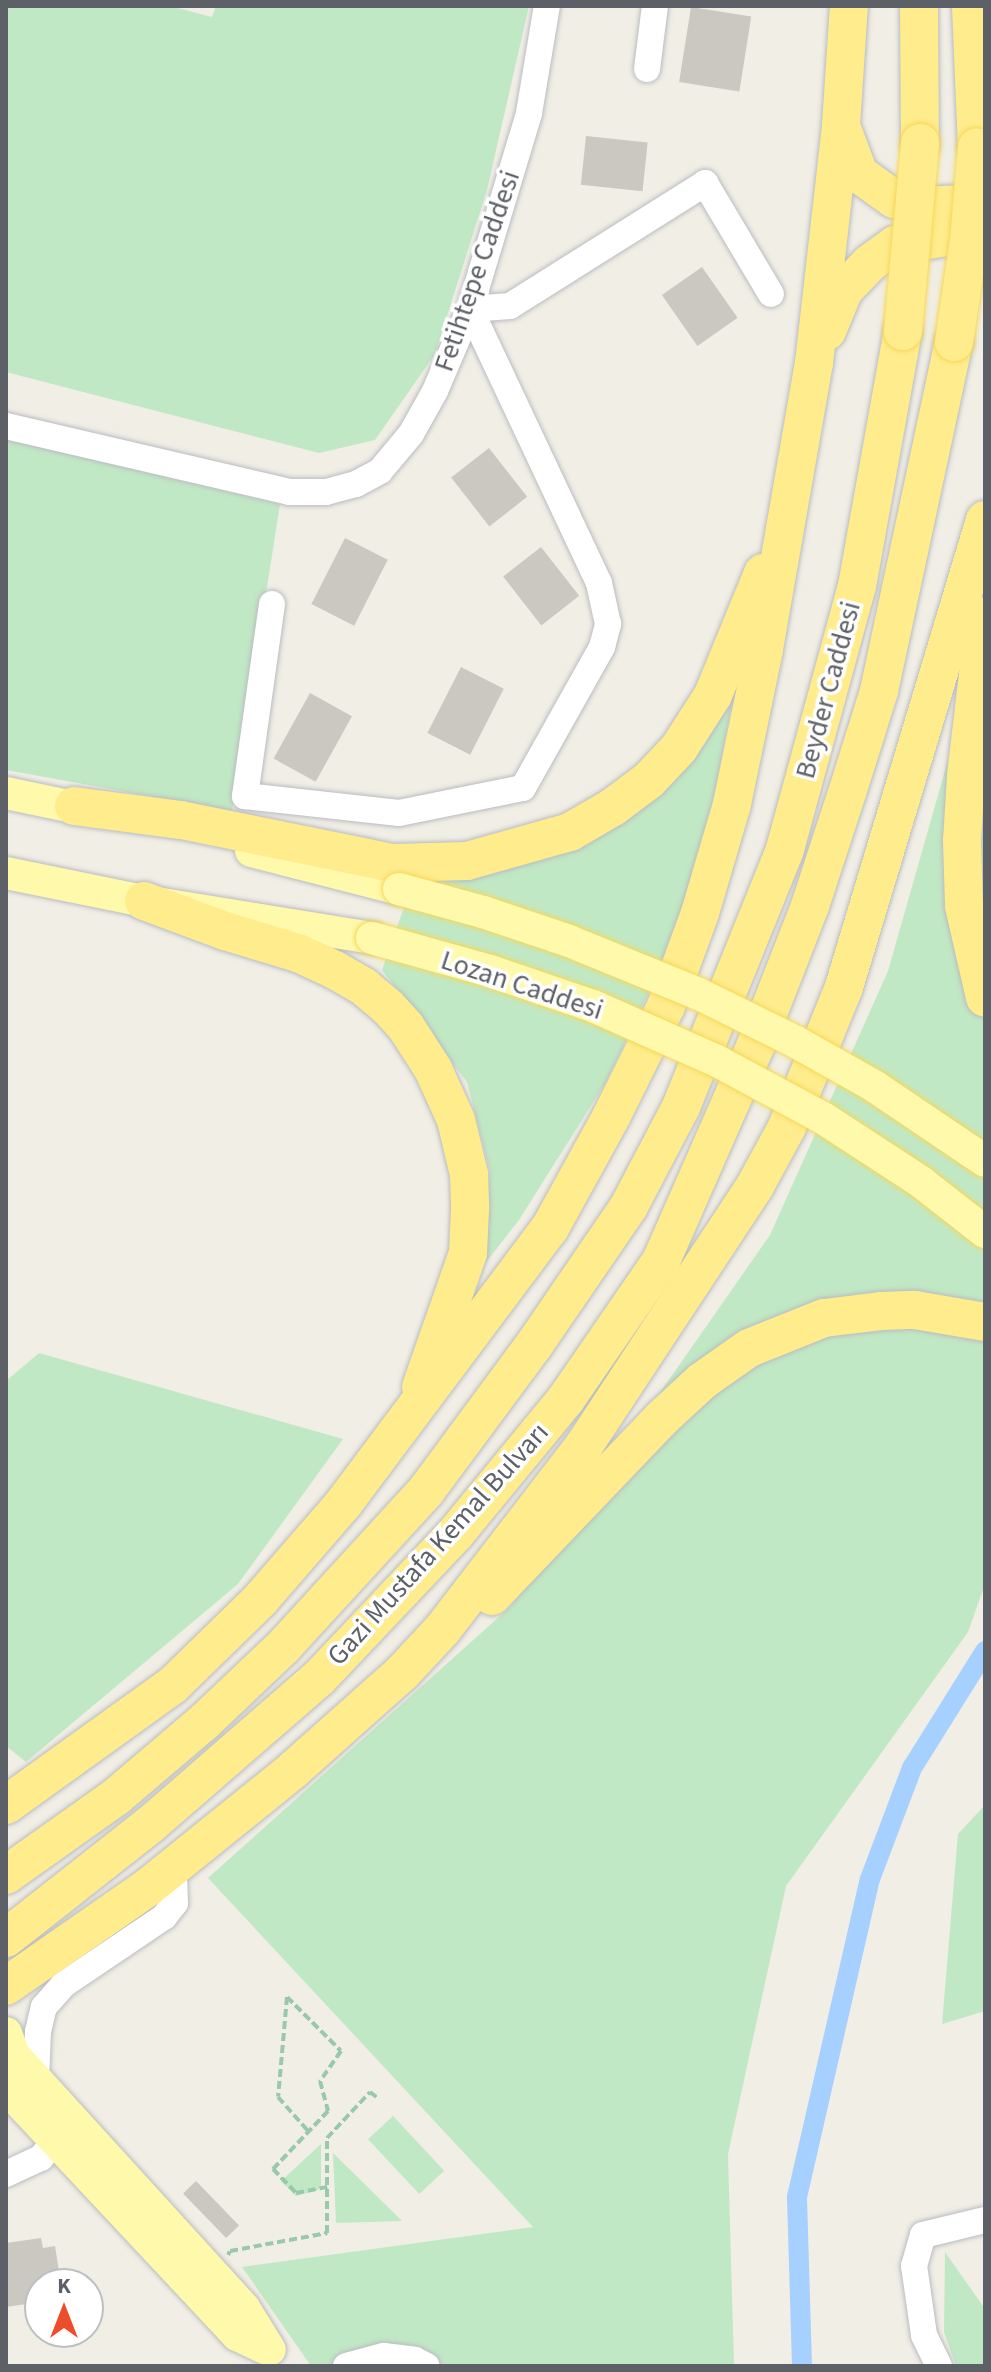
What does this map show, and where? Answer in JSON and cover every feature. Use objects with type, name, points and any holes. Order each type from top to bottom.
[{"type":"highway","points":[[6,1805],[184,1674],[260,1600],[344,1503],[550,1228],[611,1117],[666,1006],[700,913],[732,804],[764,649],[782,531],[814,363],[841,125],[849,6]]},
{"type":"highway","name":"Beyder Caddesi","points":[[711,1037],[785,849],[857,586],[903,331],[920,143],[919,6]]},
{"type":"highway","name":"Beyder Caddesi","points":[[755,1047],[810,906],[879,691],[954,342],[969,240],[977,147],[971,6]]},
{"type":"highway","points":[[841,125],[859,174],[894,199],[921,206],[985,203]]},
{"type":"highway","points":[[814,363],[844,290],[870,263],[895,245],[947,237],[976,243],[985,250]]},
{"type":"highway","points":[[10,1988],[174,1867],[293,1770],[402,1673],[442,1630],[583,1447],[755,1186],[787,1127],[844,987],[985,520]]},
{"type":"highway","points":[[74,806],[181,820],[393,863],[467,861],[570,832],[613,807],[649,780],[679,748],[713,695],[737,630],[782,531]]},
{"type":"highway","points":[[985,616],[966,776],[963,870],[969,937],[985,998]]},
{"type":"highway","points":[[144,901],[225,931],[298,953],[335,970],[364,987],[388,1007],[406,1027],[433,1069],[456,1120],[469,1174],[468,1253],[413,1412]]},
{"type":"highway","name":"Gazi Mustafa Kemal Bulvarı","points":[[6,1875],[117,1796],[205,1721],[284,1646],[426,1491],[534,1345],[629,1206],[681,1107],[711,1037]]},
{"type":"highway","name":"Gazi Mustafa Kemal Bulvarı","points":[[6,1938],[151,1824],[319,1678],[456,1533],[566,1399],[661,1261],[755,1047]]},
{"type":"highway","points":[[442,1630],[486,1602],[702,1381],[749,1348],[824,1318],[881,1311],[915,1310],[985,1322]]},
{"type":"main road","name":"Lozan Caddesi","points":[[6,793],[74,806],[399,889],[483,912],[569,941],[699,994],[796,1042],[874,1086],[985,1161]]},
{"type":"main road","name":"Lozan Caddesi","points":[[6,873],[144,901],[372,938],[490,971],[593,1006],[717,1061],[823,1118],[921,1182],[985,1232]]},
{"type":"main road","points":[[6,2033],[21,2084],[54,2141],[237,2335],[276,2358]]},
{"type":"main road","points":[[21,2084],[244,2308],[276,2358]]},
{"type":"street","name":"Fetihtepe Caddesi","points":[[6,426],[289,492],[326,492],[356,484],[380,471],[411,434],[435,391],[470,309],[529,113],[547,6]]},
{"type":"street","points":[[647,69],[655,6]]},
{"type":"street","points":[[272,604],[245,796],[399,813],[523,788],[602,647],[608,624],[599,583],[470,309],[510,306],[705,183],[771,294]]},
{"type":"street","points":[[21,2084],[44,2007],[63,1985],[164,1917],[175,1903],[174,1867]]},
{"type":"street","points":[[6,2174],[41,2158],[54,2141]]},
{"type":"street","points":[[939,2366],[924,2335],[914,2266],[923,2235],[985,2220]]},
{"type":"street","points":[[346,2366],[384,2356],[415,2360],[427,2366]]},
{"type":"path","points":[[309,2132],[278,2097],[287,1997],[341,2051],[320,2081],[328,2111],[309,2132],[273,2169],[296,2193],[327,2187]]},
{"type":"path","points":[[230,2251],[327,2233],[327,2138],[370,2092],[379,2099]]},
{"type":"path","points":[[222,2243],[230,2251]]},
{"type":"path","points":[[226,2259],[230,2251]]},
{"type":"green space","points":[[6,6],[170,6],[212,17],[216,6],[529,6],[487,190],[435,354],[375,440],[319,453],[6,372]]},
{"type":"green space","points":[[6,439],[280,504],[232,811],[6,770]]},
{"type":"green space","points":[[985,630],[985,1584],[968,1632],[786,1886],[728,2154],[734,2366],[311,2366],[242,2267],[533,2227],[208,1878],[511,1606],[770,1235],[888,971]]},
{"type":"green space","points":[[734,693],[709,822],[677,933],[606,1082],[519,1220],[483,1266],[490,1171],[467,1082],[382,970],[416,873],[579,845]]},
{"type":"green space","points":[[39,1353],[343,1439],[238,1584],[26,1762],[6,1746],[6,1381]]},
{"type":"green space","points":[[985,1805],[985,2011],[942,2024],[958,1834]]},
{"type":"green space","points":[[393,2116],[444,2171],[419,2194],[368,2139]]},
{"type":"green space","points":[[321,2144],[321,2189],[296,2196],[281,2181]]},
{"type":"green space","points":[[333,2153],[402,2221],[336,2223]]},
{"type":"green space","points":[[945,2252],[985,2309],[985,2366],[956,2366],[944,2332]]},
{"type":"building","points":[[691,7],[751,17],[739,92],[679,82]]},
{"type":"building","points":[[586,136],[648,142],[643,191],[581,185]]},
{"type":"building","points":[[702,267],[738,318],[697,346],[662,295]]},
{"type":"building","points":[[489,448],[527,497],[489,526],[451,478]]},
{"type":"building","points":[[345,538],[388,560],[354,626],[311,604]]},
{"type":"building","points":[[541,547],[579,596],[541,625],[503,577]]},
{"type":"building","points":[[461,667],[504,689],[470,755],[427,733]]},
{"type":"building","points":[[310,693],[352,716],[316,782],[274,759]]},
{"type":"building","points":[[196,2181],[239,2226],[226,2238],[183,2194]]},
{"type":"building","points":[[41,2238],[43,2248],[55,2246],[58,2268],[24,2268],[24,2304],[6,2307],[6,2243]]},
{"type":"waterway","points":[[802,2366],[797,2197],[870,1879],[912,1768],[985,1651]]}]
